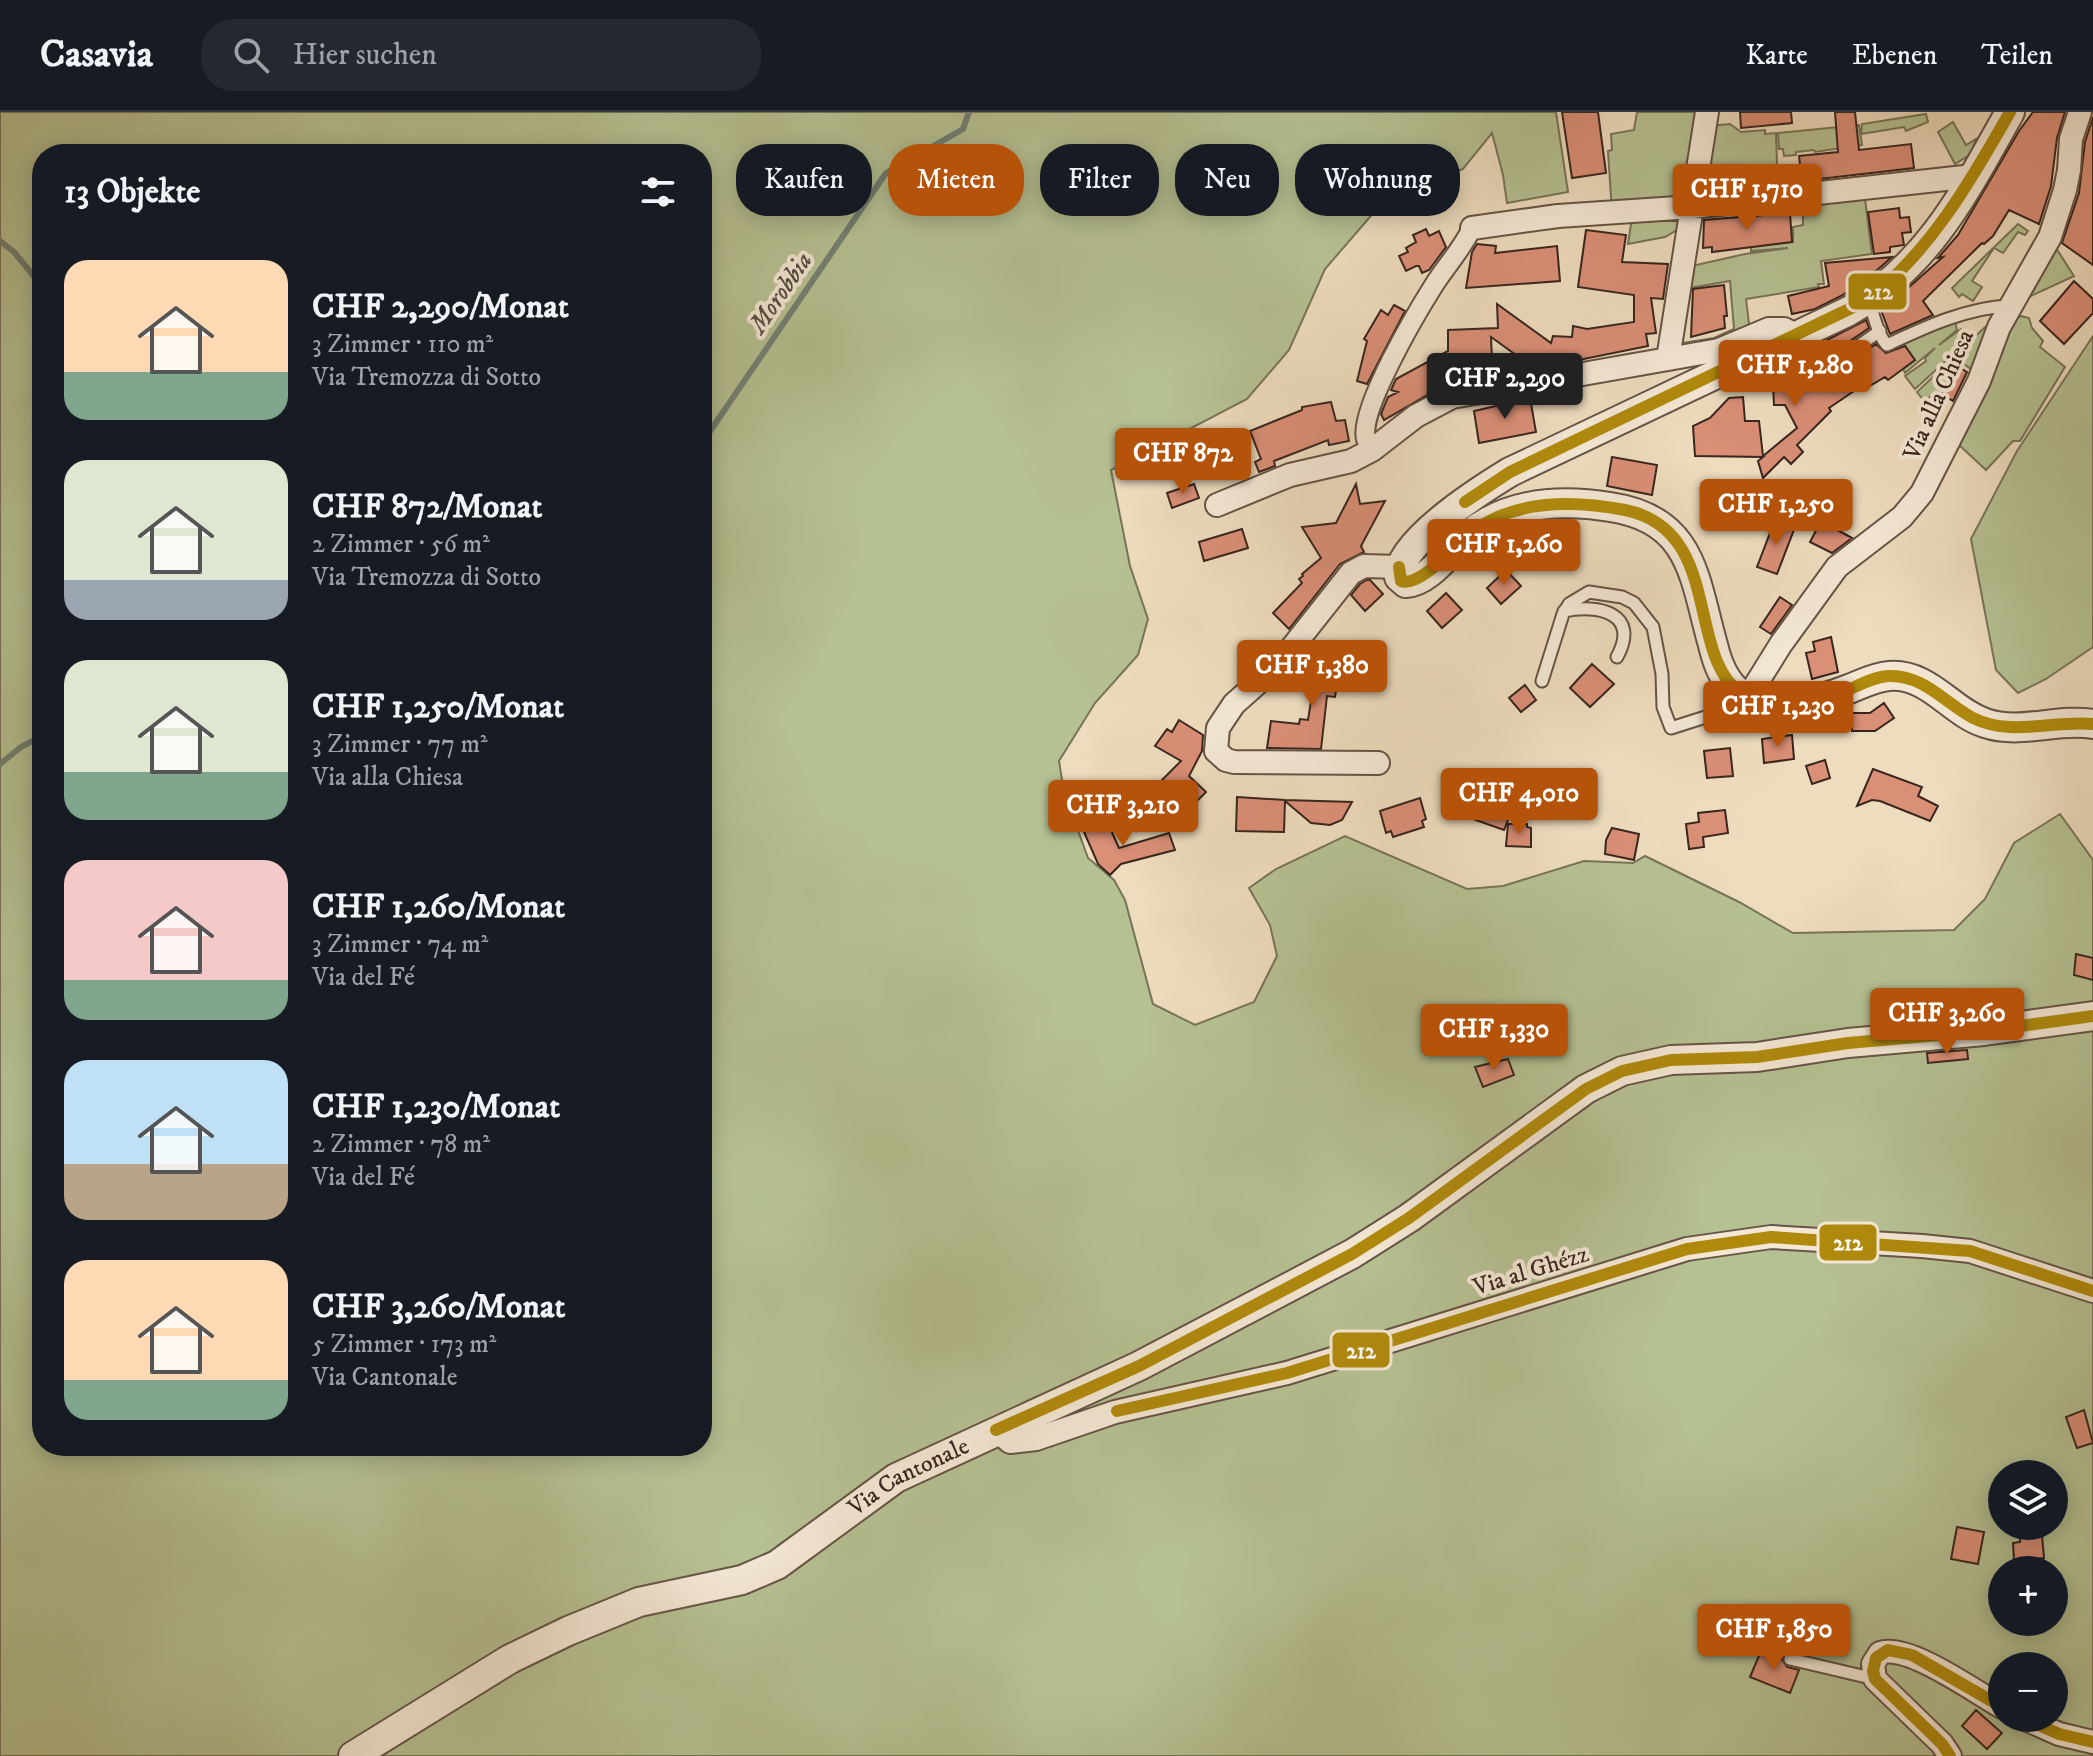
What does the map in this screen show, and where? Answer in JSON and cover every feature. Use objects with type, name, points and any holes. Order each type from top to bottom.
[{"type":"street","points":[[1668,359],[1707,112]]},
{"type":"street","points":[[2010,112],[1928,246],[1896,279],[1868,300],[1510,472],[1440,523],[1411,548],[1399,567],[1401,581],[1418,580],[1478,527],[1515,509],[1579,504],[1638,513],[1663,526],[1681,546],[1693,574],[1721,670],[1737,691],[1748,697],[1762,702],[1793,704],[1892,676],[1924,684],[1972,718],[1992,725],[2023,727],[2069,721],[2093,724]]},
{"type":"street","name":"Via alla Chiesa","points":[[1748,697],[1781,644],[1837,567],[1902,517],[1922,493],[1979,381],[1993,340],[2050,237],[2069,170],[2071,139],[2080,112]]},
{"type":"street","points":[[1372,450],[1365,438],[1379,386],[1434,285],[1472,228],[1558,216],[1692,207],[1973,176]]},
{"type":"street","points":[[1217,505],[1290,475],[1351,461],[1372,450],[1416,416],[1452,397],[1719,350],[1769,329],[1784,329],[1791,339]]},
{"type":"street","points":[[1378,763],[1234,762],[1226,760],[1216,751],[1216,736],[1234,704],[1279,664],[1351,573],[1364,566],[1399,567]]},
{"type":"street","name":"Via Cantonale","points":[[353,1756],[510,1659],[568,1631],[639,1602],[757,1575],[792,1555],[896,1478],[1139,1366],[1352,1254],[1409,1218],[1586,1089],[1622,1071],[1671,1060],[1757,1057],[1848,1043],[1984,1031],[2093,1016]]},
{"type":"street","name":"Via al Ghézz","points":[[996,1430],[1010,1442],[1036,1439],[1115,1412],[1287,1373],[1687,1249],[1771,1237],[1970,1251],[2093,1291]]},
{"type":"street","points":[[1950,1756],[1876,1668],[1888,1650],[1912,1655],[1988,1699]]},
{"type":"street","points":[[2054,1732],[2093,1742]]},
{"type":"lane","points":[[1868,300],[1882,341],[1887,345],[1976,311],[2012,306]]},
{"type":"lane","points":[[1791,339],[1797,369],[1854,349],[1880,331]]},
{"type":"lane","points":[[1542,681],[1564,611],[1583,594],[1608,593],[1634,603],[1645,614],[1657,640],[1663,707],[1671,728],[1715,714],[1748,697]]},
{"type":"lane","points":[[1564,611],[1590,608],[1610,613],[1624,631],[1617,657]]},
{"type":"lane","points":[[1790,1659],[1876,1668]]},
{"type":"green space","points":[[0,112],[1556,112],[1568,192],[1507,203],[1492,133],[1460,170],[1460,144],[1295,144],[1295,216],[1371,216],[1325,269],[1289,350],[1247,399],[1111,470],[1130,566],[1148,619],[1138,655],[1095,703],[1059,761],[1064,792],[1088,858],[1114,880],[1125,900],[1153,1004],[1195,1025],[1254,1002],[1277,956],[1270,925],[1249,888],[1276,869],[1345,836],[1467,889],[1503,886],[1584,861],[1633,863],[1645,856],[1739,902],[1793,933],[1954,930],[1985,899],[2014,843],[2060,814],[2093,860],[2093,1756],[0,1756]]},
{"type":"green space","points":[[1637,112],[1707,112],[1692,207],[1612,212],[1608,151],[1612,150],[1611,134],[1634,130]]},
{"type":"green space","points":[[1926,114],[1928,122],[1906,131],[1904,127],[1861,134],[1862,124]]},
{"type":"green space","points":[[1953,122],[1966,145],[1976,139],[1971,154],[1955,164],[1938,132]]},
{"type":"green space","points":[[1730,124],[1741,132],[1765,130],[1765,134],[1776,133],[1778,191],[1715,196],[1703,189],[1708,126]]},
{"type":"green space","points":[[1859,125],[1862,145],[1784,156],[1783,149],[1779,149],[1778,133]]},
{"type":"green space","points":[[1864,191],[1872,254],[1821,261],[1824,284],[1746,299],[1749,324],[1718,340],[1683,347],[1682,343],[1714,338],[1734,329],[1730,281],[1684,289],[1687,267],[1788,248],[1751,251],[1751,247],[1793,242],[1793,227],[1803,225],[1803,215],[1817,213],[1826,196]]},
{"type":"green space","points":[[1660,215],[1682,219],[1682,227],[1665,237],[1628,244],[1632,217]]},
{"type":"green space","points":[[2018,224],[2028,231],[2025,235],[2018,232],[2003,253],[1994,248],[1972,281],[1982,287],[1973,301],[1962,294],[1959,297],[1952,288]]},
{"type":"green space","points":[[2054,245],[2074,276],[2018,302]]},
{"type":"green space","points":[[2021,316],[2029,318],[2032,328],[2043,341],[2040,347],[2065,367],[2020,441],[2013,441],[1986,470],[1957,443],[2011,322]]},
{"type":"green space","points":[[1955,322],[1957,330],[1939,345],[1961,329],[1970,339],[1915,389],[1905,376],[1926,361],[1925,358],[1935,348],[1905,373],[1903,369],[1915,360],[1903,343],[1907,338]]},
{"type":"green space","points":[[1985,327],[1989,330],[1976,373],[1960,361],[1943,388],[1924,401],[1917,392]]},
{"type":"green space","points":[[2093,336],[2093,647],[2046,679],[2018,693],[1996,670],[1971,539],[2017,451]]},
{"type":"building","points":[[1562,112],[1598,112],[1606,173],[1572,178]]},
{"type":"building","points":[[1740,112],[1791,112],[1792,123],[1741,128]]},
{"type":"building","points":[[1835,112],[1855,112],[1859,150],[1911,144],[1914,168],[1802,181],[1799,156],[1838,152]]},
{"type":"building","points":[[2033,112],[2065,112],[2057,138],[2051,186],[2039,224],[2009,210],[1993,236],[1923,301],[1933,315],[1890,334],[1881,310],[1905,295],[1908,288],[1943,257],[1938,258],[1958,235]]},
{"type":"building","points":[[2093,117],[2093,265],[2062,243],[2079,193],[2085,142]]},
{"type":"building","points":[[1899,208],[1900,218],[1909,217],[1911,232],[1902,233],[1904,245],[1890,247],[1890,252],[1874,254],[1868,212]]},
{"type":"building","points":[[1790,213],[1792,242],[1712,252],[1712,247],[1703,248],[1704,220]]},
{"type":"building","points":[[1426,229],[1429,236],[1439,231],[1446,247],[1429,270],[1422,273],[1416,266],[1406,271],[1399,256],[1408,252],[1406,248],[1416,242],[1413,235]]},
{"type":"building","points":[[1586,230],[1626,235],[1622,262],[1668,264],[1663,299],[1651,298],[1656,333],[1646,334],[1648,346],[1534,368],[1491,337],[1492,359],[1469,362],[1469,375],[1443,378],[1446,384],[1384,420],[1381,414],[1388,397],[1398,392],[1391,390],[1396,379],[1448,351],[1448,330],[1498,328],[1497,304],[1551,343],[1553,336],[1572,337],[1573,326],[1587,329],[1634,322],[1634,295],[1578,287]]},
{"type":"building","points":[[1477,244],[1496,246],[1495,253],[1557,246],[1560,281],[1466,288],[1472,252]]},
{"type":"building","points":[[1892,257],[1876,271],[1863,274],[1864,281],[1841,296],[1815,309],[1792,314],[1788,296],[1829,286],[1825,263]]},
{"type":"building","points":[[2074,281],[2093,299],[2093,313],[2064,344],[2040,321]]},
{"type":"building","points":[[1724,285],[1725,328],[1691,337],[1693,289]]},
{"type":"building","points":[[1394,305],[1405,311],[1367,384],[1357,381],[1367,341],[1364,339],[1381,310],[1388,315]]},
{"type":"building","points":[[1866,320],[1869,328],[1850,341],[1801,358],[1799,354],[1828,343],[1827,340]]},
{"type":"building","points":[[1876,344],[1886,353],[1905,346],[1915,360],[1888,380],[1885,377],[1863,390],[1860,387],[1829,408],[1831,411],[1797,445],[1803,452],[1791,464],[1784,457],[1763,478],[1758,461],[1763,457],[1695,456],[1693,426],[1710,418],[1729,398],[1743,397],[1745,421],[1759,421],[1763,456],[1797,428],[1785,405],[1774,405],[1773,385],[1786,384],[1784,371],[1800,377],[1857,357]]},
{"type":"building","points":[[1959,367],[1967,372],[1953,401],[1942,394]]},
{"type":"building","points":[[1530,398],[1536,432],[1479,443],[1474,411]]},
{"type":"building","points":[[1331,402],[1336,421],[1345,420],[1349,441],[1329,445],[1328,440],[1274,461],[1275,466],[1259,472],[1255,462],[1261,459],[1250,431],[1302,410],[1302,407]]},
{"type":"building","points":[[1612,457],[1657,465],[1652,495],[1607,486]]},
{"type":"building","points":[[1194,484],[1199,498],[1172,508],[1167,493]]},
{"type":"building","points":[[1356,484],[1360,504],[1385,501],[1361,546],[1364,552],[1340,564],[1289,629],[1273,613],[1302,583],[1299,579],[1302,574],[1321,558],[1302,527],[1336,523]]},
{"type":"building","points":[[1775,520],[1795,527],[1777,574],[1757,567]]},
{"type":"building","points":[[1821,521],[1852,538],[1832,553],[1810,542]]},
{"type":"building","points":[[1552,528],[1552,552],[1527,552],[1526,529]]},
{"type":"building","points":[[1242,529],[1248,548],[1204,561],[1199,542]]},
{"type":"building","points":[[1506,570],[1521,586],[1501,604],[1487,588]]},
{"type":"building","points":[[1367,580],[1383,594],[1365,611],[1351,595]]},
{"type":"building","points":[[1446,593],[1462,610],[1442,628],[1427,611]]},
{"type":"building","points":[[1780,597],[1792,605],[1771,634],[1760,627]]},
{"type":"building","points":[[1831,637],[1838,672],[1812,679],[1806,653],[1815,651],[1813,642]]},
{"type":"building","points":[[1319,652],[1351,657],[1348,676],[1339,674],[1335,697],[1327,696],[1321,749],[1267,748],[1271,721],[1299,724],[1300,719],[1308,720]]},
{"type":"building","points":[[1592,664],[1614,684],[1590,707],[1570,688]]},
{"type":"building","points":[[1525,685],[1536,700],[1521,712],[1509,698]]},
{"type":"building","points":[[1884,703],[1894,718],[1875,731],[1852,731],[1852,713],[1870,713]]},
{"type":"building","points":[[1179,720],[1203,735],[1202,751],[1189,776],[1206,792],[1184,814],[1157,785],[1181,761],[1155,746],[1167,729],[1172,732]]},
{"type":"building","points":[[1792,735],[1794,759],[1764,763],[1762,739]]},
{"type":"building","points":[[1730,748],[1733,776],[1707,778],[1704,751]]},
{"type":"building","points":[[1825,760],[1830,778],[1812,784],[1806,766]]},
{"type":"building","points":[[1873,769],[1922,787],[1918,796],[1938,806],[1930,821],[1880,801],[1872,800],[1857,806]]},
{"type":"building","points":[[1104,789],[1125,809],[1112,823],[1092,801]]},
{"type":"building","points":[[1476,793],[1512,810],[1504,830],[1467,817]]},
{"type":"building","points":[[1237,797],[1352,802],[1342,820],[1330,825],[1311,823],[1285,801],[1284,832],[1236,831]]},
{"type":"building","points":[[1420,798],[1426,819],[1422,821],[1424,827],[1393,837],[1391,831],[1386,833],[1380,811]]},
{"type":"building","points":[[1725,810],[1728,833],[1703,837],[1704,847],[1689,849],[1686,824],[1699,822],[1698,813]]},
{"type":"building","points":[[1107,821],[1119,848],[1169,833],[1175,850],[1121,864],[1110,875],[1098,864],[1084,832]]},
{"type":"building","points":[[1508,824],[1527,824],[1531,828],[1531,847],[1506,846]]},
{"type":"building","points":[[1612,828],[1639,834],[1634,860],[1605,854],[1606,840]]},
{"type":"building","points":[[2076,954],[2093,958],[2093,980],[2074,975]]},
{"type":"building","points":[[1967,1050],[1968,1059],[1928,1063],[1927,1053]]},
{"type":"building","points":[[1508,1059],[1514,1075],[1483,1087],[1475,1067]]},
{"type":"building","points":[[2084,1410],[2093,1443],[2077,1448],[2066,1417]]},
{"type":"building","points":[[1957,1527],[1984,1532],[1978,1564],[1951,1559]]},
{"type":"building","points":[[2042,1540],[2044,1556],[2014,1556],[2013,1543]]},
{"type":"building","points":[[1761,1651],[1782,1659],[1787,1667],[1799,1670],[1790,1693],[1750,1677]]},
{"type":"building","points":[[1976,1710],[1988,1721],[1988,1732],[2002,1733],[1987,1749],[1962,1726]]},
{"type":"waterway","name":"Morobbia","points":[[712,428],[886,173],[963,129],[969,112]]},
{"type":"waterway","points":[[0,241],[32,274]]},
{"type":"waterway","name":"Morobbia","points":[[0,764],[32,741]]},
{"type":"transit line","name":"212","points":[[1465,502],[1510,472],[1868,300],[1931,237],[2010,112]]},
{"type":"transit line","name":"212","points":[[1399,567],[1401,581],[1419,577],[1478,528],[1530,507],[1568,504],[1625,510],[1656,522],[1677,542],[1690,567],[1714,652],[1725,676],[1742,694],[1754,700],[1781,705],[1809,702],[1888,676],[1923,684],[1963,712],[1987,724],[2017,727],[2093,724]]},
{"type":"transit line","name":"212","points":[[996,1430],[1139,1366],[1352,1254],[1409,1218],[1586,1089],[1622,1071],[1671,1060],[1757,1057],[1848,1043],[1984,1031],[2093,1016]]},
{"type":"transit line","name":"212","points":[[1117,1411],[1287,1373],[1687,1249],[1771,1237],[1970,1251],[2093,1291]]},
{"type":"transit line","name":"212","points":[[1876,1658],[1888,1650],[1912,1655],[1988,1699]]},
{"type":"transit line","name":"212","points":[[1876,1658],[1875,1679],[1942,1744],[1950,1756]]},
{"type":"transit line","name":"212","points":[[2054,1732],[2093,1742]]}]
